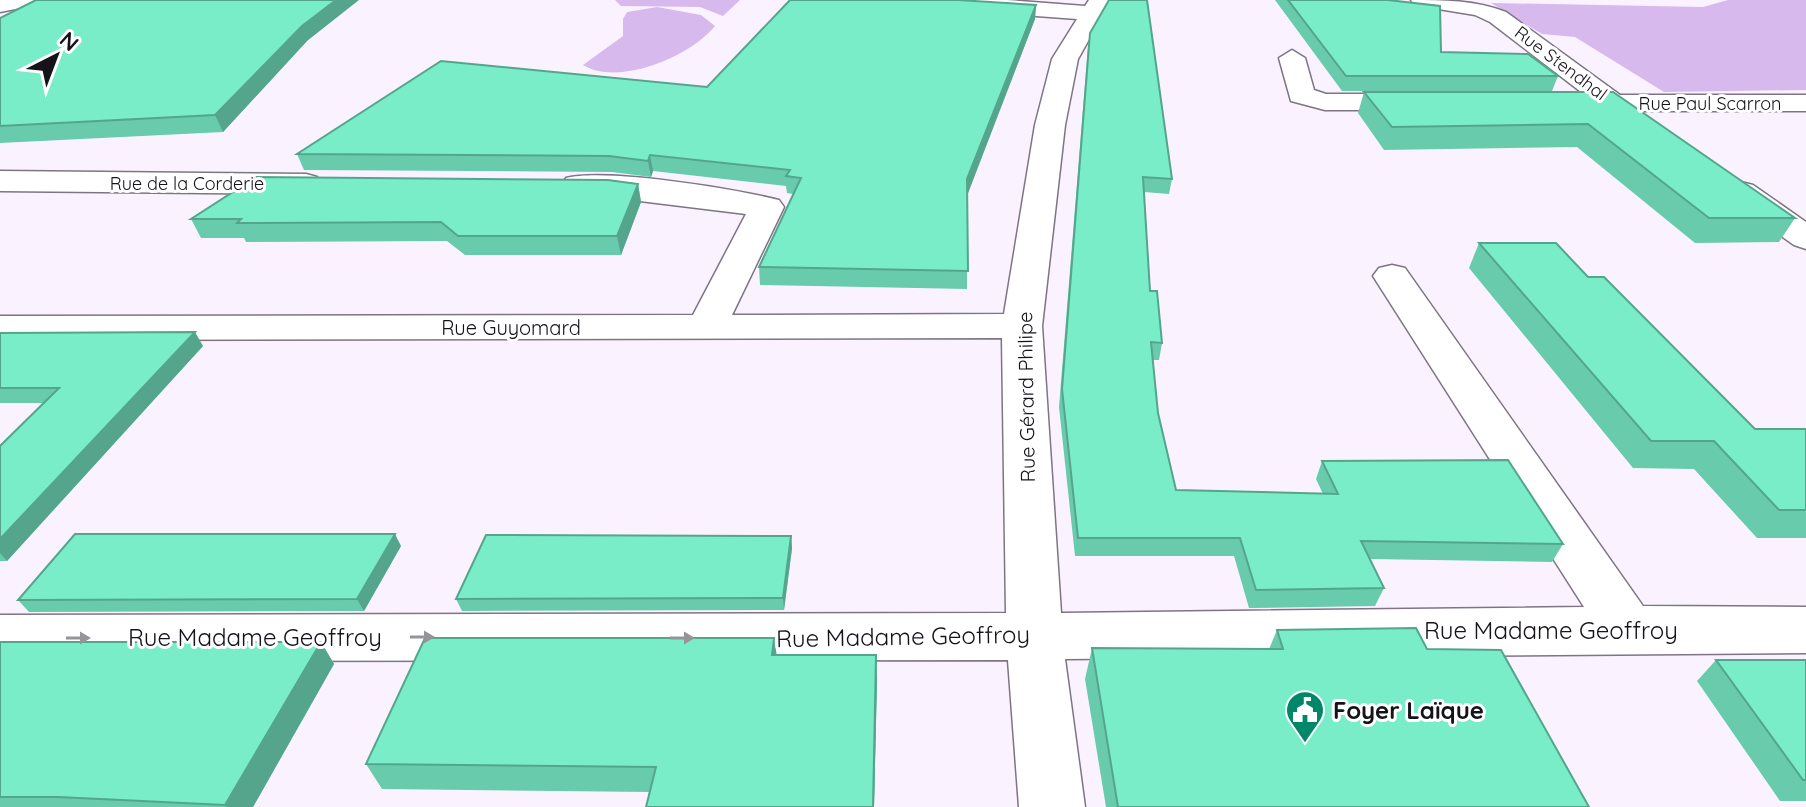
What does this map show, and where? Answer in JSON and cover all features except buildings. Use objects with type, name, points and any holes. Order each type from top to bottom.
[{"type":"street","points":[[0,5],[28,0]]},
{"type":"street","points":[[911,0],[1095,6]]},
{"type":"street","name":"Rue Stendhal","points":[[1422,0],[1481,9],[1498,17],[1654,131]]},
{"type":"street","name":"Rue Gérard Philipe","points":[[1052,807],[1034,635],[1022,326],[1050,125],[1065,59],[1095,6]]},
{"type":"street","points":[[1292,58],[1301,95],[1325,102],[1449,103]]},
{"type":"street","name":"Rue Paul Scarron","points":[[1541,103],[1806,103]]},
{"type":"street","points":[[1717,175],[1806,238]]},
{"type":"street","name":"Rue de la Corderie","points":[[0,181],[339,184]]},
{"type":"street","points":[[549,185],[612,185],[767,207],[707,326]]},
{"type":"street","points":[[1392,276],[1628,629]]},
{"type":"street","name":"Rue Guyomard","points":[[0,328],[1022,326]]},
{"type":"street","name":"Rue Madame Geoffroy","points":[[0,638],[1806,630]]},
{"type":"shaded area","points":[[615,0],[740,0],[723,16],[700,7],[621,6]]},
{"type":"shaded area","points":[[1728,0],[1806,0],[1806,90],[1664,92],[1575,37],[1542,34],[1491,3],[1703,7]]},
{"type":"shaded area","points":[[657,7],[701,15],[715,26],[689,48],[654,65],[615,72],[598,71],[583,65],[623,36],[623,19],[627,12]]},
{"type":"place","name":"Foyer Laïque","points":[[1305,744]]}]
